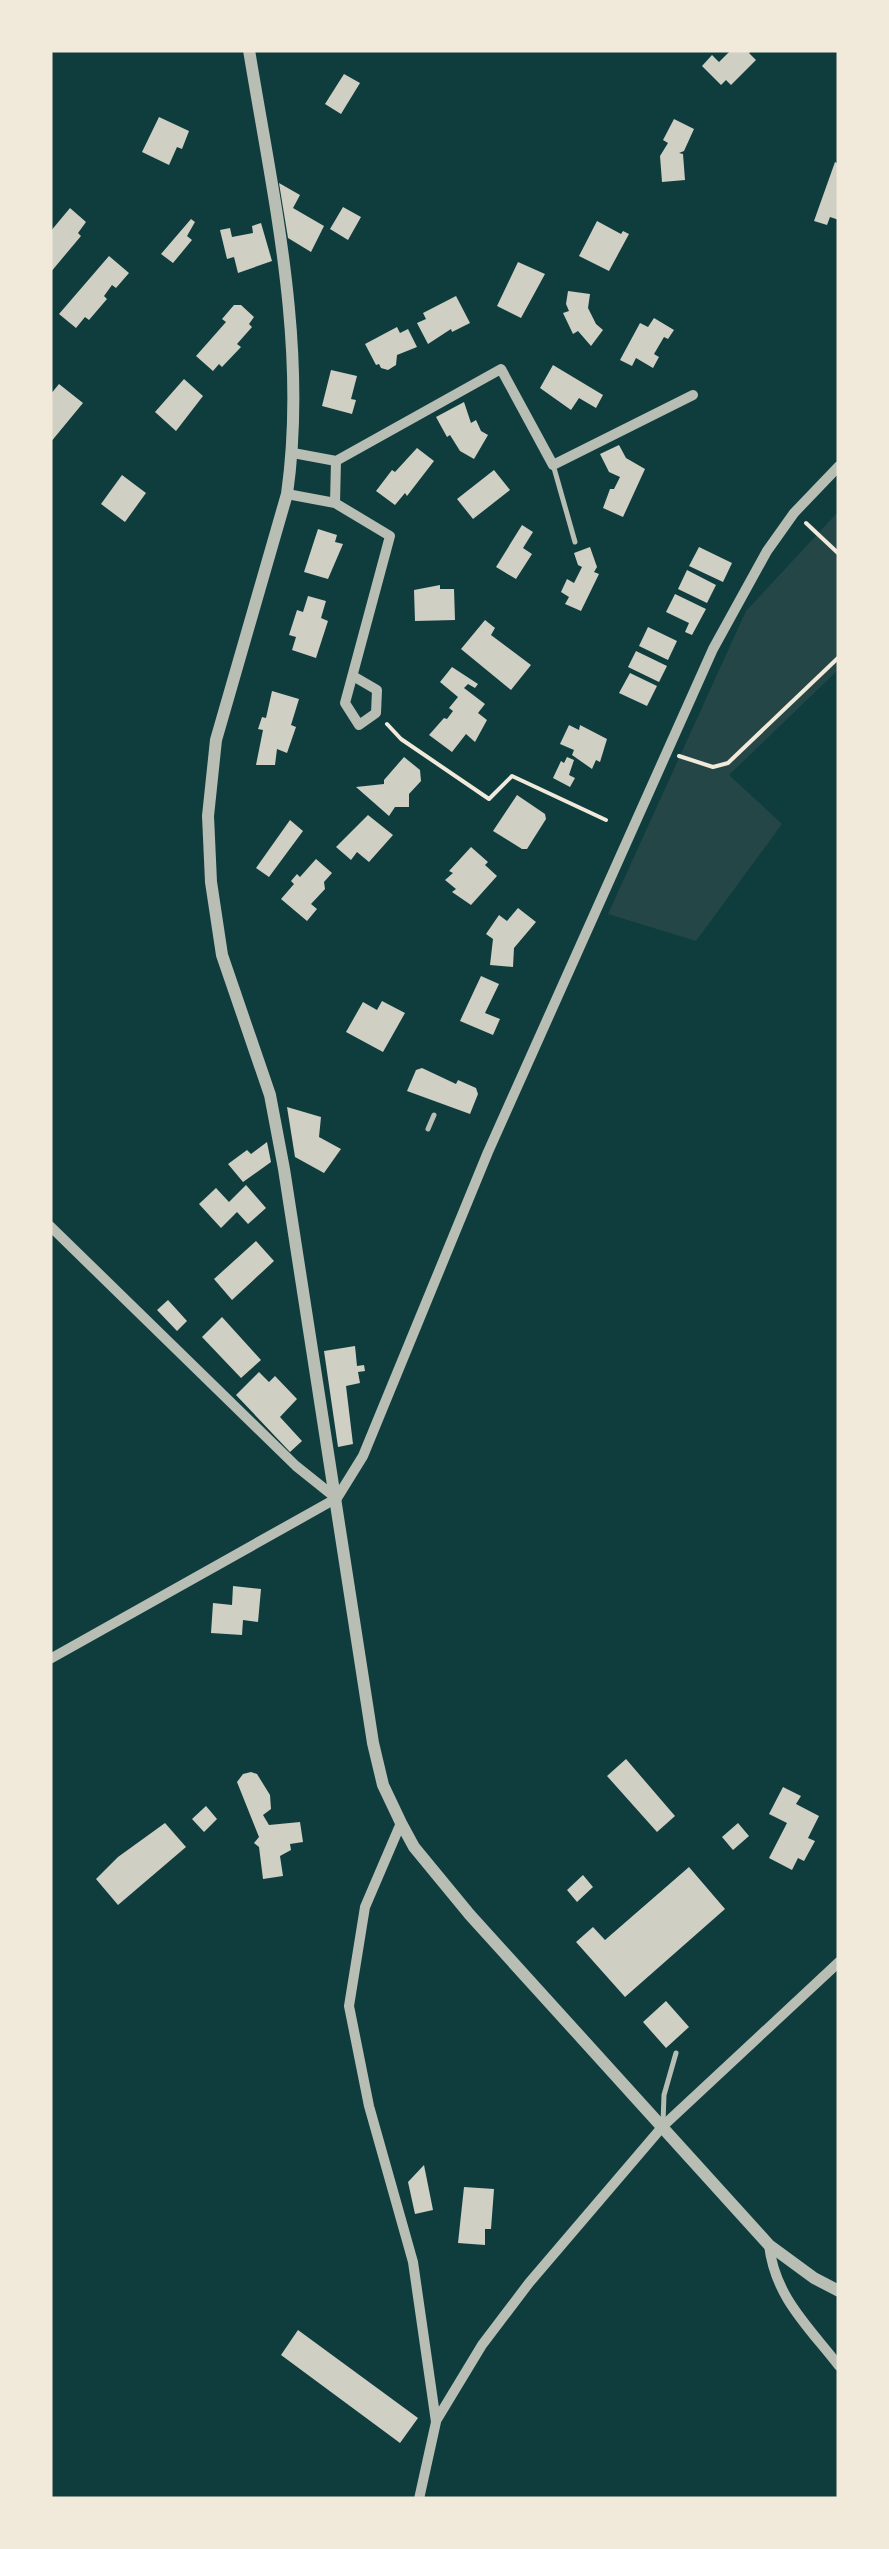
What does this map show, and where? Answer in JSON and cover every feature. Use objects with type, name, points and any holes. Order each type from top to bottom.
[{"type":"street","points":[[249,50],[289,307],[295,390],[293,453],[287,494],[216,740],[208,816],[211,882],[222,955],[270,1095],[373,1743],[383,1785],[414,1847],[470,1915],[769,2245],[839,2291]]},
{"type":"street","points":[[293,453],[336,461],[502,368],[553,465],[694,395]]},
{"type":"street","points":[[336,461],[336,503]]},
{"type":"street","points":[[50,1659],[337,1498],[363,1456],[488,1152],[713,648],[794,512],[839,466]]},
{"type":"street","points":[[287,494],[336,503],[390,536],[353,676],[346,704],[360,725],[376,713],[376,690],[353,676]]},
{"type":"street","points":[[50,1226],[296,1466],[337,1498]]},
{"type":"street","points":[[400,1824],[365,1907],[349,2006],[369,2106],[413,2262],[436,2422]]},
{"type":"street","points":[[419,2499],[436,2422],[482,2345],[529,2283],[663,2126],[839,1962]]},
{"type":"street","points":[[769,2245],[772,2274],[781,2291],[839,2366]]},
{"type":"lane","points":[[553,465],[575,542]]},
{"type":"lane","points":[[428,1129],[434,1115]]},
{"type":"lane","points":[[663,2126],[664,2095],[676,2053]]},
{"type":"path","points":[[794,512],[839,554]]},
{"type":"path","points":[[665,752],[713,767],[728,762],[839,657]]},
{"type":"path","points":[[376,713],[401,739],[489,798],[512,776],[606,820]]},
{"type":"shaded area","points":[[839,511],[839,669],[729,775],[782,824],[696,941],[608,914],[746,611]]},
{"type":"building","points":[[731,50],[752,50],[749,53],[756,60],[731,85],[726,80],[721,85],[702,66],[712,55],[719,62]]},
{"type":"building","points":[[344,74],[360,83],[341,114],[325,104]]},
{"type":"building","points":[[159,117],[189,131],[182,149],[177,147],[169,165],[142,152]]},
{"type":"building","points":[[674,119],[694,129],[684,151],[679,153],[683,154],[685,180],[662,182],[660,156],[668,143],[663,140]]},
{"type":"building","points":[[835,162],[839,164],[839,220],[830,217],[827,225],[814,221]]},
{"type":"building","points":[[279,183],[300,195],[293,208],[324,226],[311,252],[288,238]]},
{"type":"building","points":[[343,207],[361,217],[348,240],[330,229]]},
{"type":"building","points":[[70,208],[86,222],[78,233],[81,236],[50,273],[50,232]]},
{"type":"building","points":[[191,219],[195,222],[187,236],[192,240],[173,263],[161,254]]},
{"type":"building","points":[[597,221],[621,234],[629,234],[609,271],[579,256]]},
{"type":"building","points":[[261,223],[272,261],[238,273],[234,257],[227,259],[220,230],[230,228],[232,237],[253,233],[252,226]]},
{"type":"building","points":[[109,256],[129,273],[116,288],[112,285],[104,296],[107,299],[89,320],[85,317],[76,328],[59,314]]},
{"type":"building","points":[[518,262],[545,274],[521,318],[497,306]]},
{"type":"building","points":[[568,291],[590,294],[588,308],[603,330],[591,346],[578,331],[573,334],[563,313],[569,311]]},
{"type":"building","points":[[456,296],[470,323],[452,332],[451,329],[428,344],[417,323],[426,319],[423,313]]},
{"type":"building","points":[[234,305],[241,305],[254,317],[249,324],[252,327],[237,344],[241,347],[213,371],[196,356],[226,322],[222,319]]},
{"type":"building","points":[[654,318],[674,330],[668,339],[664,337],[654,354],[659,357],[653,368],[636,358],[632,366],[620,360],[640,323],[648,327]]},
{"type":"building","points":[[397,327],[400,333],[408,329],[417,347],[397,355],[396,365],[388,370],[381,368],[365,344]]},
{"type":"building","points":[[553,365],[603,395],[596,408],[579,398],[571,410],[540,388]]},
{"type":"building","points":[[331,370],[357,376],[352,414],[322,406]]},
{"type":"building","points":[[184,379],[203,396],[176,431],[155,412]]},
{"type":"building","points":[[59,384],[83,403],[50,443],[50,395]]},
{"type":"building","points":[[464,402],[471,423],[476,420],[488,435],[474,459],[460,451],[450,435],[447,437],[436,417]]},
{"type":"building","points":[[619,445],[626,458],[645,469],[623,517],[603,508],[620,477],[609,472],[600,454]]},
{"type":"building","points":[[417,448],[434,461],[407,496],[405,493],[395,505],[376,491]]},
{"type":"building","points":[[494,470],[510,490],[473,519],[457,499]]},
{"type":"building","points":[[122,475],[146,493],[125,522],[101,504]]},
{"type":"building","points":[[522,525],[533,532],[523,548],[532,554],[516,579],[496,567]]},
{"type":"building","points":[[318,529],[337,535],[335,542],[343,544],[328,579],[304,572]]},
{"type":"building","points":[[590,547],[597,567],[594,572],[599,574],[581,611],[565,604],[569,597],[561,592],[567,579],[574,583],[582,567],[574,553]]},
{"type":"building","points":[[699,547],[732,563],[723,582],[689,566]]},
{"type":"building","points":[[687,570],[716,585],[707,603],[678,589]]},
{"type":"building","points":[[440,585],[440,589],[454,589],[455,620],[415,621],[414,590]]},
{"type":"building","points":[[675,594],[706,609],[692,635],[685,632],[689,623],[666,612]]},
{"type":"building","points":[[308,596],[326,601],[321,618],[328,621],[316,658],[292,650],[296,637],[289,635],[297,610],[303,612]]},
{"type":"building","points":[[485,620],[495,628],[491,635],[531,665],[511,690],[461,649]]},
{"type":"building","points":[[648,627],[677,641],[668,660],[639,646]]},
{"type":"building","points":[[636,651],[667,666],[659,682],[628,667]]},
{"type":"building","points":[[452,667],[478,684],[475,688],[468,684],[464,688],[485,704],[478,713],[487,720],[475,742],[466,734],[452,752],[429,735],[447,719],[453,711],[449,708],[458,697],[440,682]]},
{"type":"building","points":[[630,673],[657,686],[647,706],[619,693]]},
{"type":"building","points":[[272,691],[299,699],[291,725],[296,727],[287,753],[277,749],[275,765],[256,765],[263,730],[258,729],[262,717],[266,718]]},
{"type":"building","points":[[569,725],[579,730],[580,725],[607,739],[600,762],[596,760],[592,769],[572,755],[574,750],[560,744]]},
{"type":"building","points":[[404,757],[420,770],[421,781],[409,794],[409,807],[395,807],[389,816],[356,787],[384,784]]},
{"type":"building","points":[[567,757],[574,760],[569,775],[575,778],[570,787],[553,778]]},
{"type":"building","points":[[517,795],[545,814],[546,819],[527,849],[493,831]]},
{"type":"building","points":[[368,815],[393,835],[369,862],[357,852],[351,860],[336,847]]},
{"type":"building","points":[[290,820],[303,831],[269,877],[256,868]]},
{"type":"building","points":[[471,847],[497,876],[471,905],[452,892],[456,889],[445,880]]},
{"type":"building","points":[[316,859],[332,873],[324,882],[325,889],[311,904],[317,909],[307,921],[281,899],[297,874],[300,877]]},
{"type":"building","points":[[518,908],[536,922],[514,948],[513,967],[490,965],[493,939],[486,934],[499,915],[507,921]]},
{"type":"building","points":[[481,976],[499,984],[485,1013],[500,1019],[493,1035],[460,1021]]},
{"type":"building","points":[[382,1001],[405,1013],[383,1052],[346,1032],[363,1002],[377,1010]]},
{"type":"building","points":[[422,1068],[456,1084],[458,1080],[476,1088],[478,1094],[470,1114],[407,1091],[416,1070]]},
{"type":"building","points":[[287,1107],[321,1117],[319,1137],[341,1149],[324,1173],[295,1157]]},
{"type":"building","points":[[267,1142],[271,1162],[243,1182],[228,1164]]},
{"type":"building","points":[[246,1185],[266,1208],[248,1224],[237,1212],[221,1228],[199,1204],[216,1188],[229,1202]]},
{"type":"building","points":[[256,1241],[274,1261],[232,1300],[214,1279]]},
{"type":"building","points":[[168,1300],[187,1321],[177,1331],[157,1310]]},
{"type":"building","points":[[222,1317],[261,1360],[241,1378],[202,1337]]},
{"type":"building","points":[[355,1346],[357,1366],[364,1365],[365,1371],[358,1372],[360,1383],[346,1386],[353,1444],[338,1447],[324,1351]]},
{"type":"building","points":[[259,1372],[269,1382],[275,1376],[297,1399],[280,1417],[302,1441],[290,1452],[236,1395]]},
{"type":"building","points":[[233,1586],[261,1589],[258,1622],[243,1620],[242,1635],[211,1633],[213,1603],[232,1605]]},
{"type":"building","points":[[626,1759],[675,1816],[657,1832],[607,1776]]},
{"type":"building","points":[[243,1774],[257,1774],[270,1795],[271,1809],[263,1815],[269,1825],[300,1822],[303,1842],[290,1844],[291,1850],[280,1856],[283,1876],[263,1879],[259,1847],[254,1843],[259,1837],[237,1782]]},
{"type":"building","points":[[783,1787],[801,1796],[796,1804],[819,1816],[808,1838],[815,1841],[804,1861],[798,1858],[792,1870],[769,1858],[787,1823],[769,1814]]},
{"type":"building","points":[[206,1806],[217,1819],[204,1832],[192,1819]]},
{"type":"building","points":[[165,1823],[186,1847],[118,1905],[96,1879],[118,1857]]},
{"type":"building","points":[[738,1823],[749,1836],[733,1850],[722,1837]]},
{"type":"building","points":[[689,1867],[725,1909],[625,1997],[576,1942],[593,1927],[605,1940]]},
{"type":"building","points":[[583,1875],[593,1887],[577,1902],[567,1890]]},
{"type":"building","points":[[666,2001],[689,2027],[666,2048],[643,2022]]},
{"type":"building","points":[[424,2165],[433,2210],[415,2214],[408,2182]]},
{"type":"building","points":[[464,2187],[494,2189],[491,2229],[485,2229],[485,2245],[458,2243]]},
{"type":"building","points":[[298,2330],[418,2418],[400,2443],[281,2355]]}]
